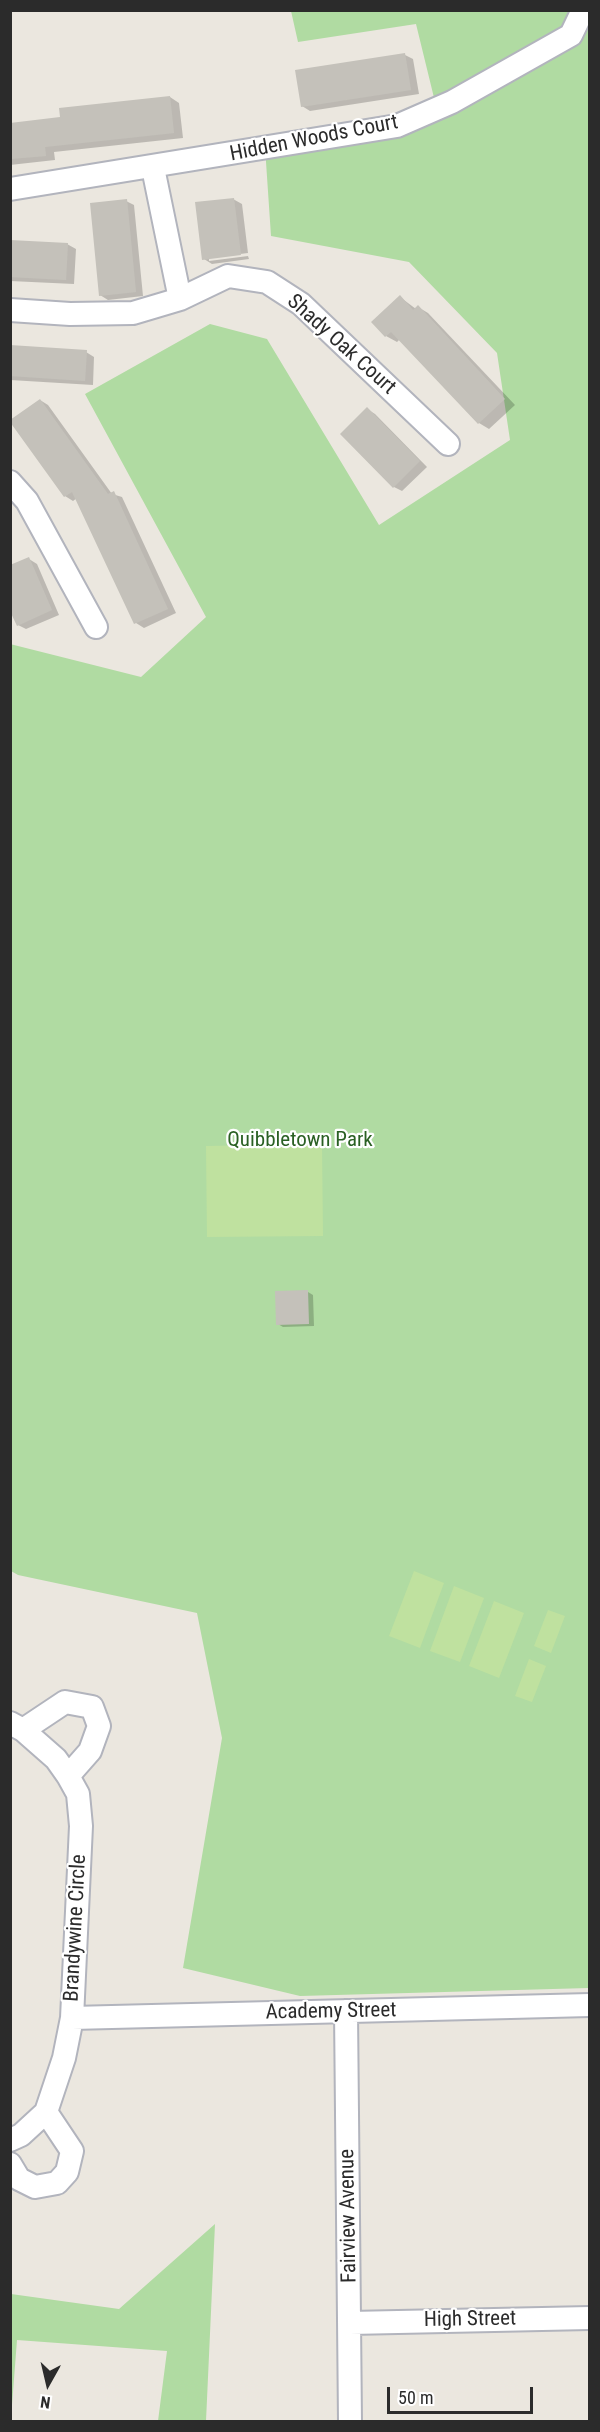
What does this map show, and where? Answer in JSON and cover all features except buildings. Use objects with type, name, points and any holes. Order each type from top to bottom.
[{"type":"street","name":"Hidden Woods Court","points":[[10,189],[153,168],[397,126],[452,102],[571,35],[583,10]]},
{"type":"street","points":[[153,168],[180,299]]},
{"type":"street","name":"Shady Oak Court","points":[[10,310],[70,314],[133,313],[180,299],[228,276],[267,282],[302,304],[448,444]]},
{"type":"street","points":[[10,482],[27,501],[96,627]]},
{"type":"street","points":[[17,1726],[65,1702],[92,1707],[99,1726],[90,1751],[68,1776]]},
{"type":"street","name":"Brandywine Circle","points":[[10,2140],[21,2135],[46,2112],[64,2058],[72,2018],[81,1826],[78,1794],[68,1776],[56,1759],[17,1726]]},
{"type":"street","name":"Academy Street","points":[[72,2018],[590,2005]]},
{"type":"street","name":"Fairview Avenue","points":[[346,2011],[350,2421]]},
{"type":"street","points":[[10,2164],[19,2179],[35,2187],[57,2183],[67,2172],[72,2151],[46,2112]]},
{"type":"street","name":"High Street","points":[[350,2323],[590,2318]]},
{"type":"green space","name":"Quibbletown Park","points":[[291,11],[589,11],[589,1988],[300,1996],[183,1968],[222,1738],[197,1613],[18,1575],[11,1571],[10,644],[141,677],[206,617],[85,394],[210,324],[267,339],[379,525],[510,440],[497,353],[409,262],[271,236],[265,147],[437,110],[416,24],[298,42]]},
{"type":"green space","points":[[322,1144],[323,1236],[207,1237],[206,1146]]},
{"type":"green space","points":[[414,1571],[444,1583],[420,1648],[389,1636]]},
{"type":"green space","points":[[454,1586],[484,1598],[460,1662],[430,1651]]},
{"type":"green space","points":[[494,1601],[524,1613],[499,1678],[469,1666]]},
{"type":"green space","points":[[548,1610],[565,1616],[551,1653],[534,1646]]},
{"type":"green space","points":[[529,1659],[546,1666],[532,1702],[515,1696]]},
{"type":"green space","points":[[215,2224],[206,2421],[158,2421],[167,2351],[17,2340],[11,2418],[11,2294],[119,2309]]}]
